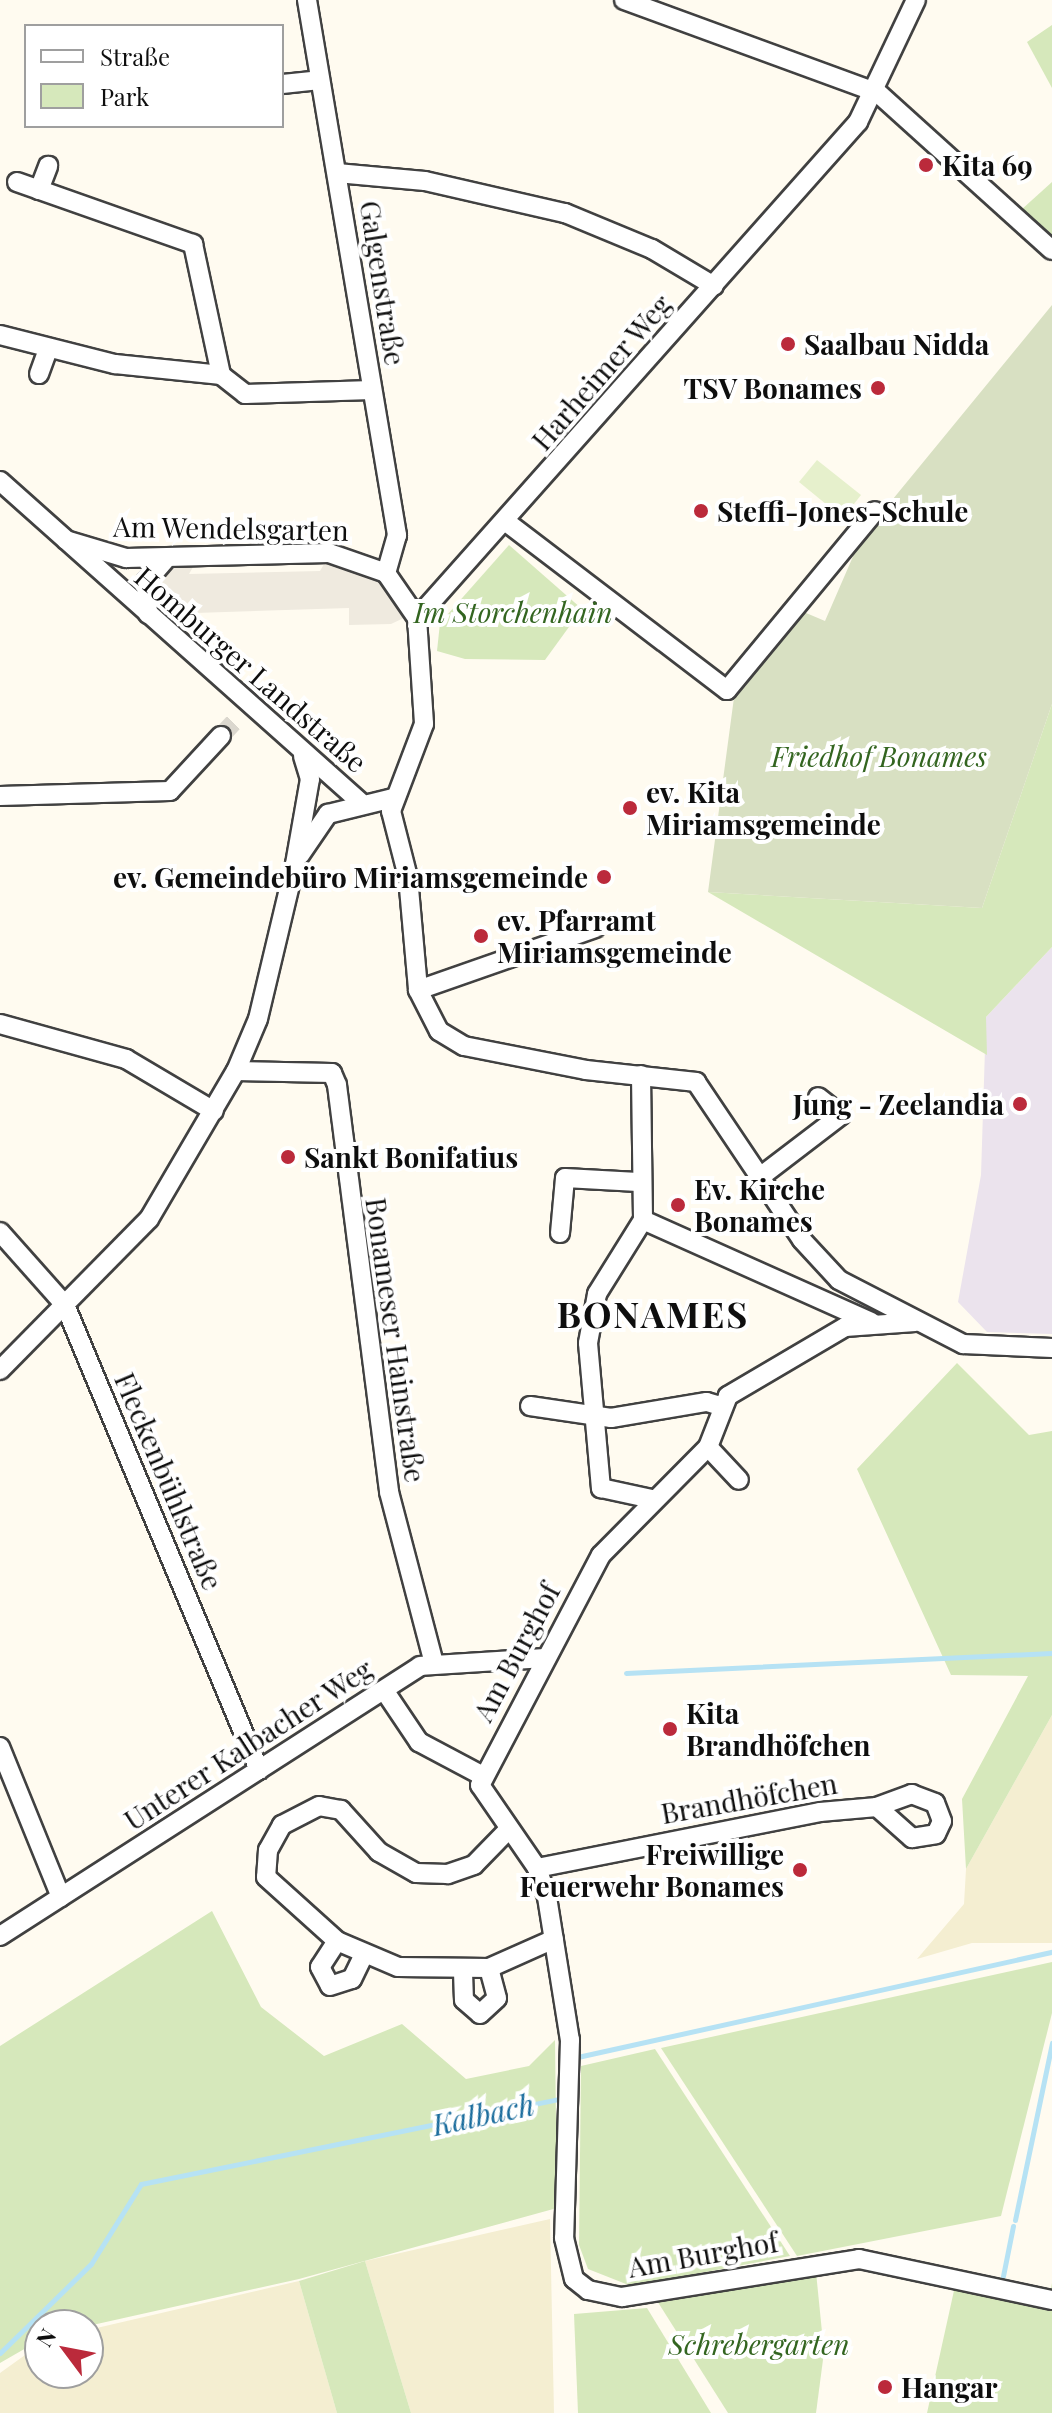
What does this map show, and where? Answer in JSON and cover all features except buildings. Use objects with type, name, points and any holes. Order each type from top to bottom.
[{"type":"street","name":"Galgenstraße","points":[[307,0],[397,535],[386,573]]},
{"type":"street","points":[[624,0],[878,93],[1052,250]]},
{"type":"street","name":"Harheimer Weg","points":[[417,618],[714,286],[878,93],[916,0]]},
{"type":"street","points":[[284,84],[320,80]]},
{"type":"street","points":[[39,190],[48,166]]},
{"type":"street","points":[[337,173],[425,181],[565,213],[652,249],[714,286]]},
{"type":"street","points":[[17,182],[193,244],[221,375]]},
{"type":"street","points":[[0,335],[48,349],[221,375],[245,394],[372,390]]},
{"type":"street","points":[[39,374],[48,349]]},
{"type":"street","name":"Homburger Landstraße","points":[[0,481],[148,614],[244,711],[360,802]]},
{"type":"street","points":[[505,521],[727,690],[875,511]]},
{"type":"street","name":"Am Wendelsgarten","points":[[66,540],[99,553],[167,558],[329,553],[386,573]]},
{"type":"street","points":[[148,614],[146,582],[167,558]]},
{"type":"street","points":[[386,573],[417,618],[424,724],[393,798],[418,990],[439,1031],[464,1046],[696,1082],[802,1240],[848,1286],[915,1322],[985,1347],[1052,1348]]},
{"type":"street","points":[[0,796],[170,791],[221,736]]},
{"type":"street","points":[[0,1370],[149,1219],[236,1071],[258,1019],[295,864],[310,779],[303,756]]},
{"type":"street","points":[[295,864],[328,814],[360,802],[393,798]]},
{"type":"street","points":[[418,990],[595,928]]},
{"type":"street","points":[[0,1024],[126,1059],[214,1111]]},
{"type":"street","name":"Bonameser Hainstraße","points":[[236,1071],[332,1073],[337,1085],[389,1492],[433,1660]]},
{"type":"street","points":[[641,1075],[638,1182],[643,1220],[592,1310],[592,1417],[601,1488],[652,1499]]},
{"type":"street","points":[[760,1177],[841,1115],[818,1097]]},
{"type":"street","points":[[560,1233],[565,1178],[638,1182]]},
{"type":"street","points":[[643,1220],[871,1322],[915,1322]]},
{"type":"street","name":"Fleckenbühlstraße","points":[[0,1232],[65,1305],[259,1770]]},
{"type":"street","points":[[836,1307],[848,1286]]},
{"type":"street","points":[[868,1299],[871,1322]]},
{"type":"street","name":"Am Burghof","points":[[871,1322],[811,1343],[736,1387],[723,1407],[708,1447],[652,1499],[601,1555],[483,1776],[482,1793],[537,1868],[554,1939],[571,2059],[564,2238],[567,2263],[588,2290],[646,2295],[842,2259],[1052,2300]]},
{"type":"street","points":[[530,1406],[592,1417],[654,1415],[707,1402],[723,1407]]},
{"type":"street","points":[[708,1447],[739,1480]]},
{"type":"street","points":[[433,1660],[544,1658]]},
{"type":"street","name":"Unterer Kalbacher Weg","points":[[0,1936],[433,1660]]},
{"type":"street","points":[[384,1690],[419,1742],[483,1776]]},
{"type":"street","points":[[0,1747],[61,1897]]},
{"type":"street","points":[[509,1829],[474,1865],[434,1875],[391,1861],[341,1810],[319,1806],[296,1813],[272,1838],[266,1877],[337,1941],[363,1956],[417,1971],[463,1972],[489,1968],[554,1939]]},
{"type":"street","name":"Brandhöfchen","points":[[537,1868],[877,1807]]},
{"type":"street","points":[[337,1941],[320,1967],[330,1986],[352,1979],[363,1956]]},
{"type":"street","points":[[463,1972],[464,2000],[480,2014],[497,1998],[489,1968]]},
{"type":"shaded area","points":[[327,559],[378,575],[408,616],[391,624],[349,625],[349,608],[195,613],[183,624],[159,615],[152,601],[163,569],[176,564],[196,562],[189,574],[320,571]]},
{"type":"shaded area","points":[[1052,947],[1052,1334],[987,1332],[958,1302],[981,1175],[986,1017]]},
{"type":"shaded area","points":[[1052,1715],[1052,1943],[972,1943],[917,1959],[964,1904],[966,1869]]},
{"type":"shaded area","points":[[550,2219],[554,2413],[411,2413],[365,2261]]},
{"type":"shaded area","points":[[299,2281],[337,2413],[0,2413],[0,2373],[24,2356],[24,2389],[104,2389],[104,2326]]},
{"type":"green space","points":[[1052,25],[1052,88],[1027,42]]},
{"type":"green space","points":[[1052,182],[1052,240],[1021,210]]},
{"type":"green space","name":"Friedhof Bonames","points":[[1052,305],[1052,704],[982,908],[708,892],[735,690],[745,687],[799,610],[825,621],[861,538]]},
{"type":"green space","points":[[817,460],[861,495],[843,518],[799,482]]},
{"type":"green space","name":"Im Storchenhain","points":[[509,545],[582,609],[545,660],[465,659],[437,651],[440,623]]},
{"type":"green space","points":[[1052,704],[1052,947],[986,1017],[987,1055],[708,892],[982,908]]},
{"type":"green space","points":[[957,1363],[1029,1435],[1052,1431],[1052,1715],[966,1869],[962,1799],[1028,1676],[951,1675],[857,1469]]},
{"type":"green space","points":[[212,1911],[261,2007],[324,2056],[402,2024],[466,2079],[529,2066],[555,2040],[557,2208],[299,2279],[104,2322],[104,2309],[24,2309],[24,2349],[0,2363],[0,2046]]},
{"type":"green space","points":[[1052,1962],[1052,2013],[1001,2216],[797,2256],[661,2048]]},
{"type":"green space","points":[[655,2049],[790,2256],[631,2286],[588,2269],[579,2245],[581,2066]]},
{"type":"green space","points":[[365,2261],[411,2413],[337,2413],[299,2281]]},
{"type":"green space","name":"Schrebergarten","points":[[816,2272],[824,2352],[816,2413],[728,2413],[654,2296]]},
{"type":"green space","points":[[1052,2283],[1052,2413],[927,2413],[955,2286],[1048,2307]]},
{"type":"green space","name":"Schrebergarten","points":[[647,2308],[711,2413],[578,2413],[574,2314]]},
{"type":"waterway","points":[[626,1673],[1052,1653]]},
{"type":"waterway","name":"Kalbach","points":[[573,2058],[1052,1952]]},
{"type":"waterway","points":[[1015,2220],[1052,2043]]},
{"type":"waterway","name":"Kalbach","points":[[0,2353],[91,2264],[141,2184],[559,2099],[564,2060]]},
{"type":"waterway","points":[[1003,2276],[1013,2226]]},
{"type":"tunnel","points":[[221,736],[239,717]]},
{"type":"place","name":"Kita 69","points":[[926,165]]},
{"type":"place","name":"Saalbau Nidda","points":[[788,344]]},
{"type":"place","name":"TSV Bonames","points":[[878,388]]},
{"type":"place","name":"Steffi-Jones-Schule","points":[[701,511]]},
{"type":"place","name":"ev. Kita Miriamsgemeinde","points":[[630,808]]},
{"type":"place","name":"ev. Gemeindebüro Miriamsgemeinde","points":[[604,877]]},
{"type":"place","name":"ev. Pfarramt Miriamsgemeinde","points":[[481,936]]},
{"type":"place","name":"Jung - Zeelandia","points":[[1020,1104]]},
{"type":"place","name":"Sankt Bonifatius","points":[[288,1157]]},
{"type":"place","name":"Ev. Kirche Bonames","points":[[678,1205]]},
{"type":"place","name":"Kita Brandhöfchen","points":[[670,1729]]},
{"type":"place","name":"Freiwillige Feuerwehr Bonames","points":[[800,1870]]},
{"type":"place","name":"Hangar","points":[[885,2387]]},
{"type":"district","name":"BONAMES","points":[[653,1314]]}]
